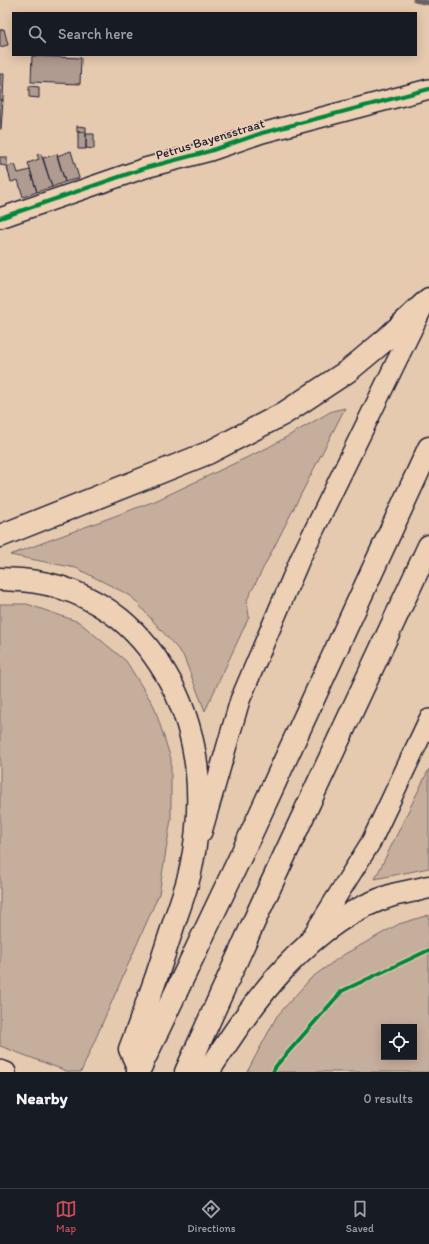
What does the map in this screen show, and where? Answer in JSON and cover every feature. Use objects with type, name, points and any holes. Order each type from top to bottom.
[{"type":"highway","points":[[0,536],[208,453],[283,414],[348,371],[384,341],[427,301]]},
{"type":"highway","points":[[138,1070],[245,847],[429,448]]},
{"type":"highway","points":[[186,1072],[261,906],[429,546]]},
{"type":"highway","points":[[0,580],[41,581],[74,590],[105,607],[135,631],[161,664],[177,695],[189,727],[196,756],[199,800],[198,830],[191,870],[154,988],[130,1049],[138,1070]]},
{"type":"highway","points":[[208,1072],[236,1028],[268,986],[305,947],[350,914],[392,896],[429,887]]},
{"type":"street","name":"Petrus Bayensstraat","points":[[0,218],[146,168],[210,151],[262,133],[429,89]]},
{"type":"street","points":[[191,870],[240,700],[301,557],[427,301]]},
{"type":"street","points":[[305,947],[371,842],[429,719]]},
{"type":"street","points":[[0,1070],[6,1072]]},
{"type":"shaded area","points":[[345,408],[247,600],[249,617],[205,711],[183,655],[131,596],[76,568],[10,555],[155,501],[269,447],[332,411]]},
{"type":"shaded area","points":[[0,604],[27,604],[79,622],[126,661],[154,706],[171,759],[171,819],[159,894],[81,1072],[69,1072],[0,1046]]},
{"type":"shaded area","points":[[429,769],[429,868],[375,879],[428,771]]},
{"type":"shaded area","points":[[429,915],[429,1072],[247,1072],[277,1016],[311,978],[343,955],[399,924]]},
{"type":"building","points":[[4,29],[8,45],[0,47],[0,30]]},
{"type":"building","points":[[32,56],[81,58],[80,84],[31,82]]},
{"type":"building","points":[[0,74],[4,74],[3,100],[0,100]]},
{"type":"building","points":[[29,86],[39,87],[39,98],[29,97]]},
{"type":"building","points":[[0,100],[3,100],[1,129],[0,129]]},
{"type":"building","points":[[77,126],[86,127],[86,132],[77,132]]},
{"type":"building","points":[[78,132],[86,132],[86,149],[78,149]]},
{"type":"building","points":[[86,134],[94,134],[94,149],[86,148]]},
{"type":"building","points":[[71,151],[79,178],[65,182],[57,156]]},
{"type":"building","points":[[41,154],[52,187],[37,192],[28,163],[39,159],[37,155]]},
{"type":"building","points":[[57,154],[65,182],[52,187],[43,158]]},
{"type":"building","points":[[0,157],[7,157],[7,166],[0,165]]},
{"type":"building","points":[[15,164],[18,173],[30,170],[37,192],[23,197],[18,180],[11,182],[7,167]]},
{"type":"waterway","points":[[415,0],[429,3]]},
{"type":"cycle path","points":[[0,218],[145,168],[210,151],[262,133],[429,89]]},
{"type":"cycle path","points":[[273,1072],[276,1066],[342,991],[429,950]]}]
